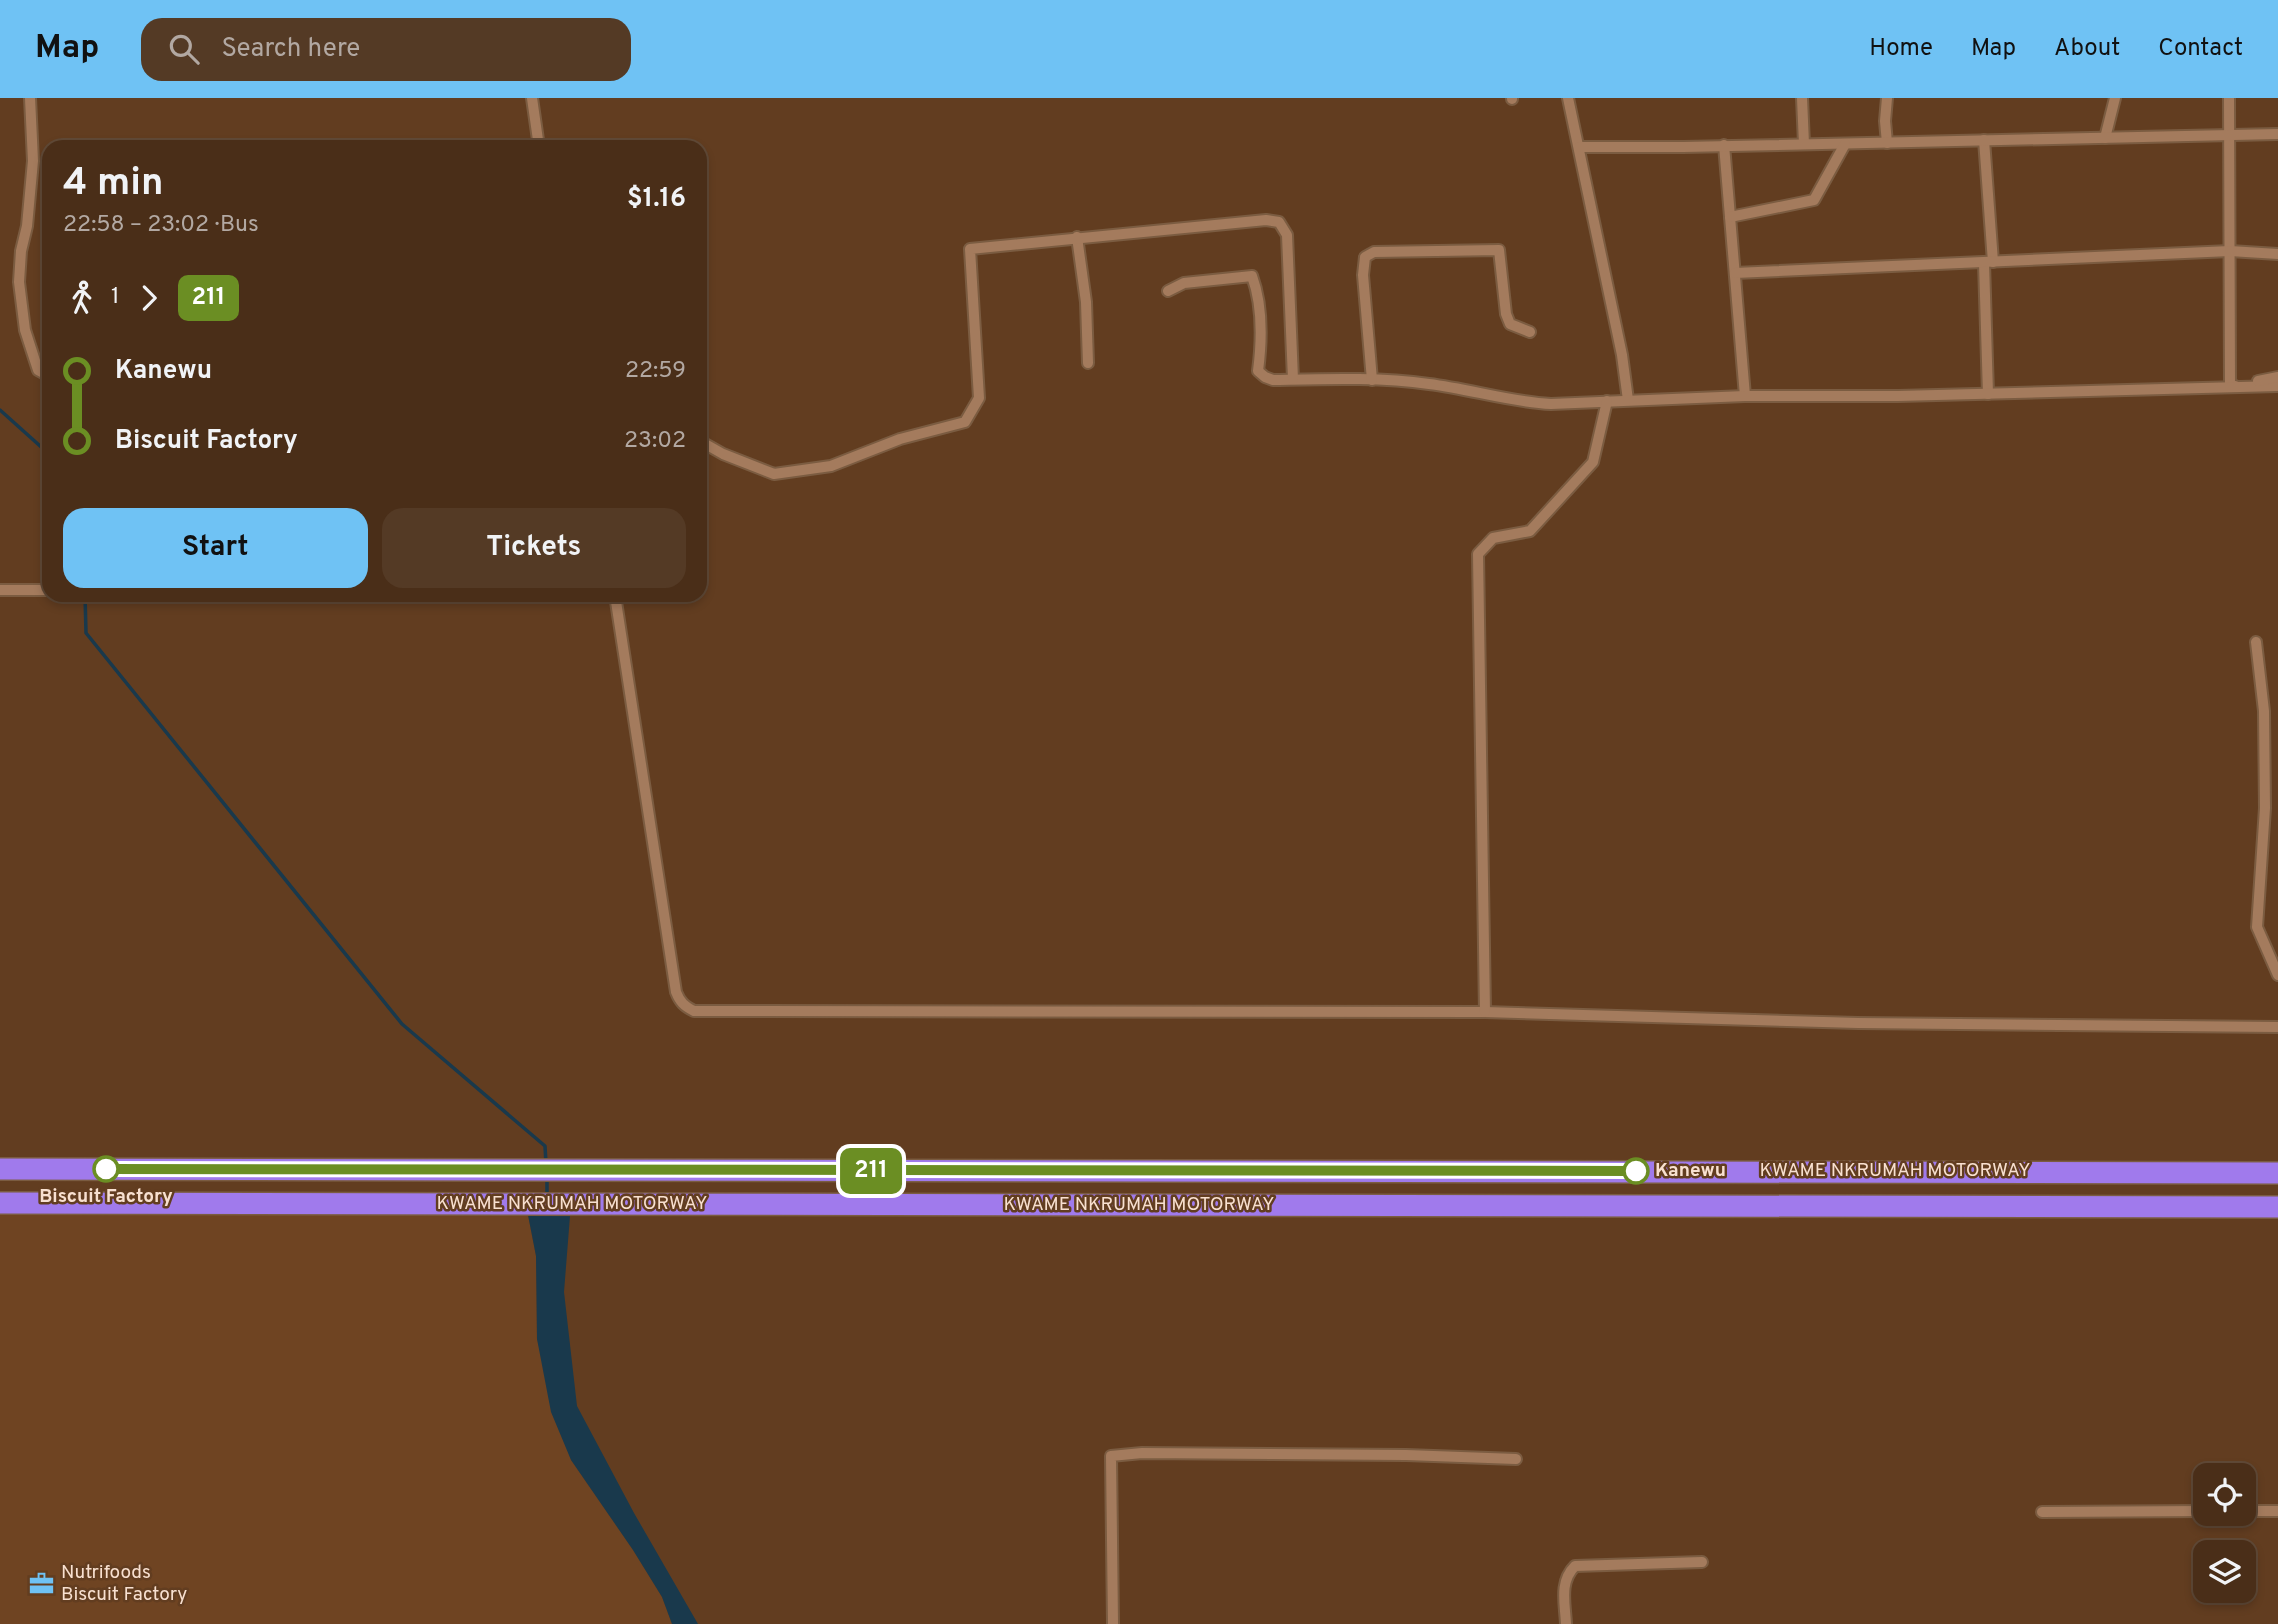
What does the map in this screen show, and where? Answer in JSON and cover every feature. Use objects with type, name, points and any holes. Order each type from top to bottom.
[{"type":"highway","name":"KWAME NKRUMAH MOTORWAY","points":[[0,1169],[2278,1173]]},
{"type":"highway","name":"KWAME NKRUMAH MOTORWAY","points":[[0,1203],[2278,1207]]},
{"type":"street","points":[[30,98],[33,161],[19,282],[25,330],[37,370],[42,372]]},
{"type":"street","points":[[531,98],[539,140]]},
{"type":"street","points":[[1568,98],[1622,355],[1628,400]]},
{"type":"street","points":[[1802,98],[1804,144]]},
{"type":"street","points":[[1887,98],[1887,143]]},
{"type":"street","points":[[2105,138],[2115,98]]},
{"type":"street","points":[[2229,98],[2230,387]]},
{"type":"street","points":[[1579,147],[2278,134]]},
{"type":"street","points":[[1984,140],[1988,394]]},
{"type":"street","points":[[1730,217],[1814,200],[1845,144]]},
{"type":"street","points":[[1724,145],[1745,396]]},
{"type":"street","points":[[707,445],[774,474],[831,466],[900,439],[964,422],[979,398],[970,249],[1266,220],[1279,222],[1287,235],[1293,379]]},
{"type":"street","points":[[1077,237],[1086,302],[1088,363]]},
{"type":"street","points":[[1372,380],[1363,275],[1365,257],[1374,252],[1499,250],[1506,314],[1510,324],[1530,332]]},
{"type":"street","points":[[1735,272],[2230,251],[2278,254]]},
{"type":"street","points":[[1168,290],[1184,283],[1252,276],[1259,295],[1258,371],[1273,380],[1372,380],[1427,384],[1529,403],[2278,386]]},
{"type":"street","points":[[2230,387],[2278,377]]},
{"type":"street","points":[[1485,1012],[1478,554],[1493,538],[1530,531],[1593,462],[1607,401]]},
{"type":"street","points":[[0,590],[42,590]]},
{"type":"street","points":[[616,602],[667,944],[676,992],[685,1007],[706,1012],[1485,1012],[1858,1023],[2278,1027]]},
{"type":"street","points":[[2256,642],[2264,711],[2265,808],[2257,927],[2278,975]]},
{"type":"street","points":[[1113,1624],[1111,1456],[1406,1455],[1517,1459]]},
{"type":"street","points":[[2042,1511],[2193,1511]]},
{"type":"street","points":[[2256,1511],[2278,1511]]},
{"type":"street","points":[[1566,1624],[1564,1585],[1568,1573],[1575,1566],[1702,1562]]},
{"type":"shaded area","points":[[0,1214],[528,1215],[536,1256],[537,1339],[571,1460],[662,1597],[672,1624],[0,1624]]},
{"type":"water","points":[[528,1215],[570,1216],[564,1292],[577,1406],[698,1624],[672,1624],[662,1597],[571,1460],[551,1412],[537,1339],[536,1256]]},
{"type":"waterway","points":[[0,410],[42,448]]},
{"type":"waterway","points":[[85,602],[86,633],[402,1024],[545,1146],[546,1164]]},
{"type":"waterway","points":[[547,1179],[547,1196]]},
{"type":"bus line","name":"211","points":[[106,1169],[1636,1171]]},
{"type":"place","name":"Biscuit Factory","points":[[106,1169]]},
{"type":"place","name":"Kanewu","points":[[1636,1171]]},
{"type":"place","name":"Nutrifoods Biscuit Factory","points":[[41,1584]]}]
